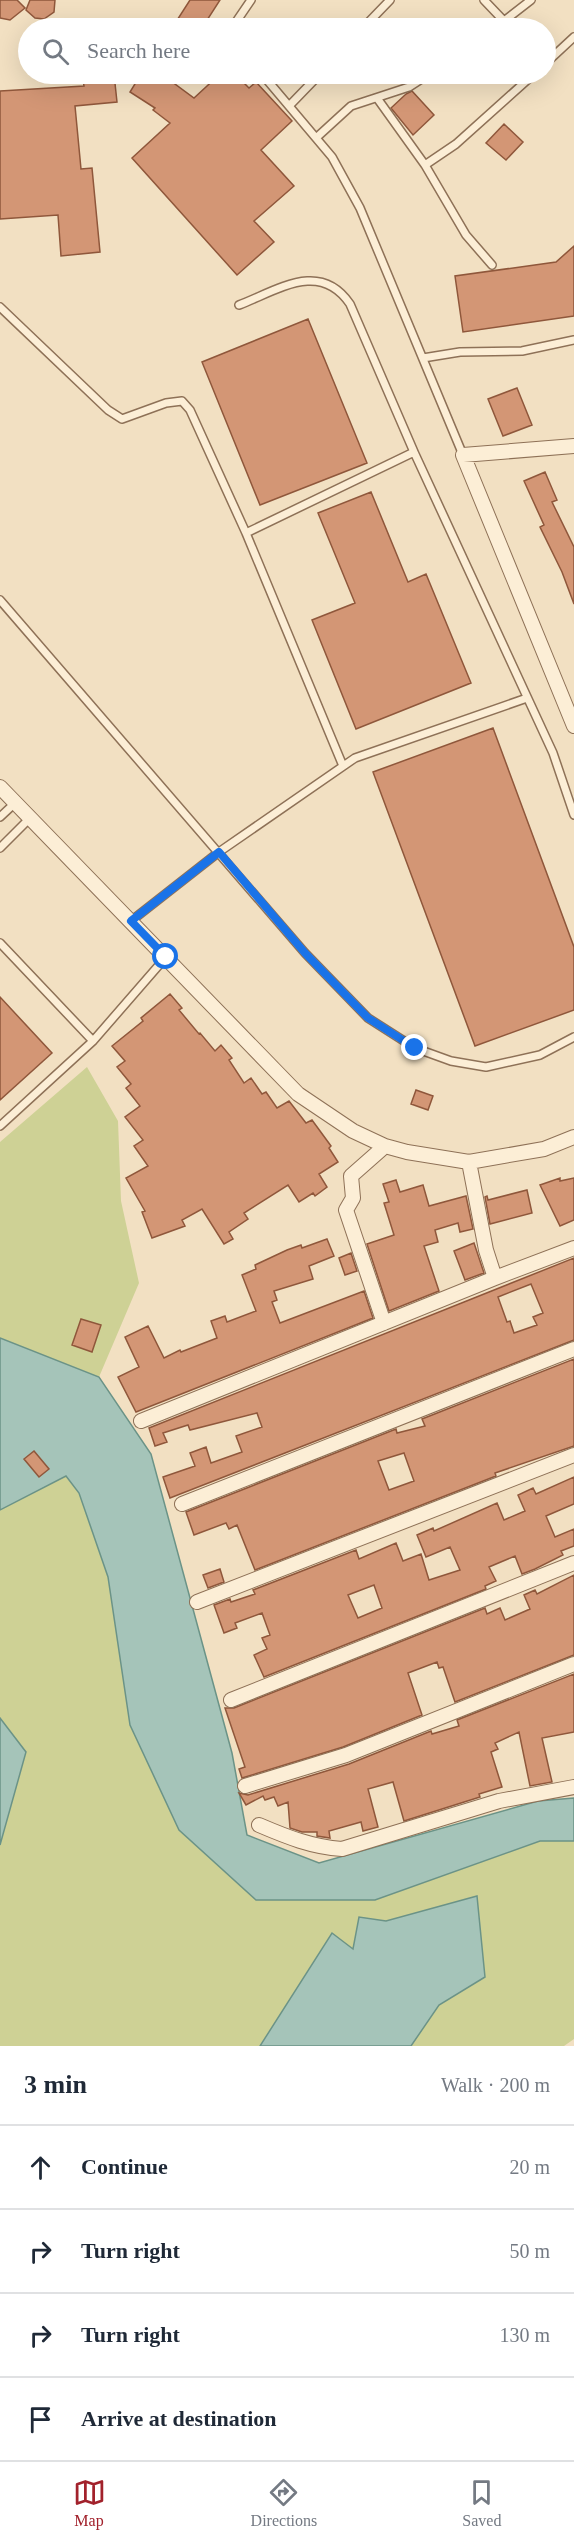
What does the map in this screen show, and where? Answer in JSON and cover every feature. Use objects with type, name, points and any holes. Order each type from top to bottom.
[{"type":"street","points":[[574,446],[463,455],[571,711],[574,726]]},
{"type":"street","points":[[0,787],[298,1094],[353,1131],[385,1146],[407,1152],[469,1162],[544,1149],[574,1137]]},
{"type":"street","points":[[384,1323],[346,1210],[353,1198],[351,1176],[385,1146]]},
{"type":"street","points":[[469,1162],[486,1250],[495,1278]]},
{"type":"street","points":[[141,1421],[574,1248]]},
{"type":"street","points":[[182,1504],[574,1349]]},
{"type":"street","points":[[197,1602],[574,1455]]},
{"type":"street","points":[[231,1701],[574,1563]]},
{"type":"street","points":[[245,1786],[346,1755],[574,1664]]},
{"type":"street","points":[[259,1825],[294,1840],[320,1847],[342,1849],[499,1801],[574,1787]]},
{"type":"lane","points":[[239,18],[251,0]]},
{"type":"lane","points":[[373,18],[390,0]]},
{"type":"lane","points":[[484,0],[501,18]]},
{"type":"lane","points":[[508,18],[531,0]]},
{"type":"lane","points":[[556,54],[574,37]]},
{"type":"lane","points":[[270,84],[332,157],[360,208],[463,455]]},
{"type":"lane","points":[[289,106],[310,84]]},
{"type":"lane","points":[[316,138],[351,106],[414,84]]},
{"type":"lane","points":[[425,165],[456,144],[523,84]]},
{"type":"lane","points":[[377,98],[425,165],[466,235],[492,265]]},
{"type":"lane","points":[[239,305],[309,279],[328,283],[342,292],[350,304],[414,452],[553,753],[574,815]]},
{"type":"lane","points":[[0,307],[108,411],[122,419],[166,403],[182,401],[190,410],[246,534],[343,766]]},
{"type":"lane","points":[[423,357],[460,352],[522,351],[574,340]]},
{"type":"lane","points":[[246,534],[414,452]]},
{"type":"lane","points":[[0,600],[305,953],[368,1018],[415,1048],[451,1060],[486,1067],[540,1055],[574,1037]]},
{"type":"lane","points":[[131,921],[219,852],[355,758],[527,698]]},
{"type":"lane","points":[[0,817],[15,804]]},
{"type":"lane","points":[[0,848],[29,819]]},
{"type":"lane","points":[[0,943],[93,1041]]},
{"type":"lane","points":[[0,1126],[93,1041],[166,957]]},
{"type":"green space","points":[[87,1067],[118,1121],[121,1201],[139,1283],[99,1377],[79,1493],[108,1577],[130,1725],[179,1830],[256,1900],[375,1900],[540,1841],[574,1841],[574,2039],[564,2046],[0,2046],[0,1142]]},
{"type":"water","points":[[0,1338],[99,1377],[151,1454],[232,1753],[247,1835],[319,1863],[538,1801],[574,1798],[574,1841],[540,1841],[375,1900],[256,1900],[179,1830],[130,1725],[108,1577],[79,1493],[66,1476],[0,1510]]},
{"type":"water","points":[[0,1718],[26,1752],[0,1845]]},
{"type":"water","points":[[477,1896],[485,1977],[439,2005],[411,2046],[260,2046],[332,1933],[353,1949],[359,1917],[386,1921]]},
{"type":"building","points":[[0,0],[17,0],[25,8],[10,20],[0,18]]},
{"type":"building","points":[[30,0],[55,0],[54,12],[45,18],[35,18],[26,10]]},
{"type":"building","points":[[190,0],[220,0],[208,18],[178,18]]},
{"type":"building","points":[[84,84],[115,84],[117,102],[75,106],[81,169],[92,168],[100,252],[61,256],[58,215],[0,219],[0,91],[84,86]]},
{"type":"building","points":[[135,84],[175,84],[194,98],[209,84],[245,84],[249,88],[258,84],[292,121],[261,150],[294,186],[254,221],[274,242],[237,275],[132,158],[170,123],[153,110],[155,108],[130,92]]},
{"type":"building","points":[[412,91],[434,115],[413,135],[391,108]]},
{"type":"building","points":[[504,124],[523,142],[506,160],[486,143]]},
{"type":"building","points":[[574,246],[574,316],[463,332],[455,276],[556,262]]},
{"type":"building","points":[[308,319],[367,463],[260,505],[202,362]]},
{"type":"building","points":[[517,388],[532,425],[503,436],[488,399]]},
{"type":"building","points":[[545,472],[557,500],[552,502],[574,547],[574,604],[562,572],[540,527],[544,525],[524,481]]},
{"type":"building","points":[[371,492],[408,582],[426,574],[471,683],[356,729],[312,620],[355,603],[318,513]]},
{"type":"building","points":[[493,728],[574,947],[574,1010],[475,1046],[373,772]]},
{"type":"building","points":[[170,994],[182,1008],[179,1010],[215,1051],[221,1045],[232,1058],[229,1060],[244,1083],[251,1078],[262,1094],[266,1092],[277,1108],[289,1101],[306,1123],[312,1120],[331,1146],[329,1148],[338,1162],[319,1174],[327,1187],[315,1196],[313,1193],[299,1202],[288,1185],[244,1213],[248,1219],[229,1232],[233,1239],[224,1244],[202,1209],[182,1220],[185,1226],[152,1238],[142,1212],[145,1211],[126,1178],[148,1166],[134,1146],[143,1140],[125,1117],[140,1106],[126,1088],[131,1084],[117,1067],[125,1061],[112,1046],[143,1021],[141,1018]]},
{"type":"building","points":[[0,997],[52,1053],[0,1100]]},
{"type":"building","points":[[416,1090],[433,1096],[428,1110],[411,1104]]},
{"type":"building","points":[[560,1178],[560,1181],[574,1178],[574,1220],[560,1226],[540,1185]]},
{"type":"building","points":[[396,1180],[400,1192],[423,1185],[429,1206],[466,1196],[473,1229],[460,1232],[458,1223],[435,1230],[438,1242],[424,1246],[439,1291],[389,1311],[367,1244],[394,1235],[384,1203],[389,1202],[383,1184]]},
{"type":"building","points":[[527,1190],[532,1213],[490,1224],[485,1197],[487,1196],[488,1200]]},
{"type":"building","points":[[327,1239],[334,1256],[309,1266],[313,1279],[274,1291],[277,1300],[272,1302],[280,1323],[364,1291],[373,1318],[136,1412],[118,1377],[139,1367],[125,1337],[148,1326],[164,1358],[180,1350],[181,1352],[217,1338],[211,1321],[225,1316],[227,1322],[256,1311],[242,1275],[256,1269],[255,1265],[287,1250],[301,1245],[302,1248]]},
{"type":"building","points":[[474,1243],[484,1273],[465,1280],[454,1251]]},
{"type":"building","points":[[351,1253],[357,1271],[345,1275],[339,1258]]},
{"type":"building","points":[[574,1258],[574,1340],[170,1498],[163,1477],[195,1466],[190,1453],[206,1447],[211,1463],[242,1452],[236,1436],[262,1427],[257,1413],[190,1430],[188,1425],[163,1433],[167,1442],[155,1446],[149,1428]],"holes":[[[531,1284],[543,1313],[533,1317],[537,1325],[514,1333],[510,1321],[507,1322],[498,1297]]]},
{"type":"building","points":[[81,1319],[101,1325],[92,1352],[72,1345]]},
{"type":"building","points":[[574,1359],[574,1446],[495,1473],[496,1476],[255,1570],[237,1525],[229,1529],[226,1523],[194,1535],[186,1512],[396,1429],[397,1433],[425,1426],[422,1419]],"holes":[[[404,1453],[414,1481],[389,1490],[378,1461]]]},
{"type":"building","points":[[34,1451],[49,1469],[39,1477],[24,1459]]},
{"type":"building","points":[[574,1477],[574,1504],[546,1516],[555,1537],[574,1529],[574,1546],[561,1551],[563,1555],[535,1569],[522,1574],[515,1556],[489,1567],[496,1581],[485,1586],[486,1589],[264,1677],[254,1655],[267,1649],[262,1638],[270,1635],[262,1613],[235,1623],[237,1628],[224,1633],[214,1605],[255,1594],[253,1590],[356,1550],[359,1559],[396,1543],[403,1561],[421,1554],[429,1580],[460,1570],[450,1547],[426,1557],[417,1535],[433,1528],[434,1531],[497,1503],[504,1520],[525,1511],[518,1495],[533,1488],[536,1494]],"holes":[[[374,1585],[382,1608],[358,1618],[348,1595]]]},
{"type":"building","points":[[220,1569],[224,1582],[208,1588],[203,1575]]},
{"type":"building","points":[[574,1575],[574,1655],[455,1702],[443,1667],[439,1668],[437,1662],[408,1673],[422,1715],[343,1747],[242,1778],[239,1769],[245,1767],[225,1708],[234,1708],[485,1608],[487,1614],[500,1608],[505,1620],[530,1609],[524,1595],[535,1590],[537,1594]]},
{"type":"building","points":[[574,1674],[574,1732],[542,1738],[552,1782],[530,1786],[519,1732],[495,1743],[498,1749],[491,1752],[502,1787],[479,1794],[480,1797],[404,1821],[393,1782],[368,1789],[378,1827],[363,1831],[361,1822],[329,1831],[330,1838],[317,1836],[317,1832],[302,1832],[290,1828],[288,1802],[278,1806],[274,1797],[265,1800],[263,1796],[246,1805],[239,1793],[248,1795],[349,1764],[431,1731],[432,1734],[459,1726],[457,1720]]},
{"type":"route","points":[[166,957],[131,921],[219,852],[305,953],[368,1018],[415,1048]]}]
